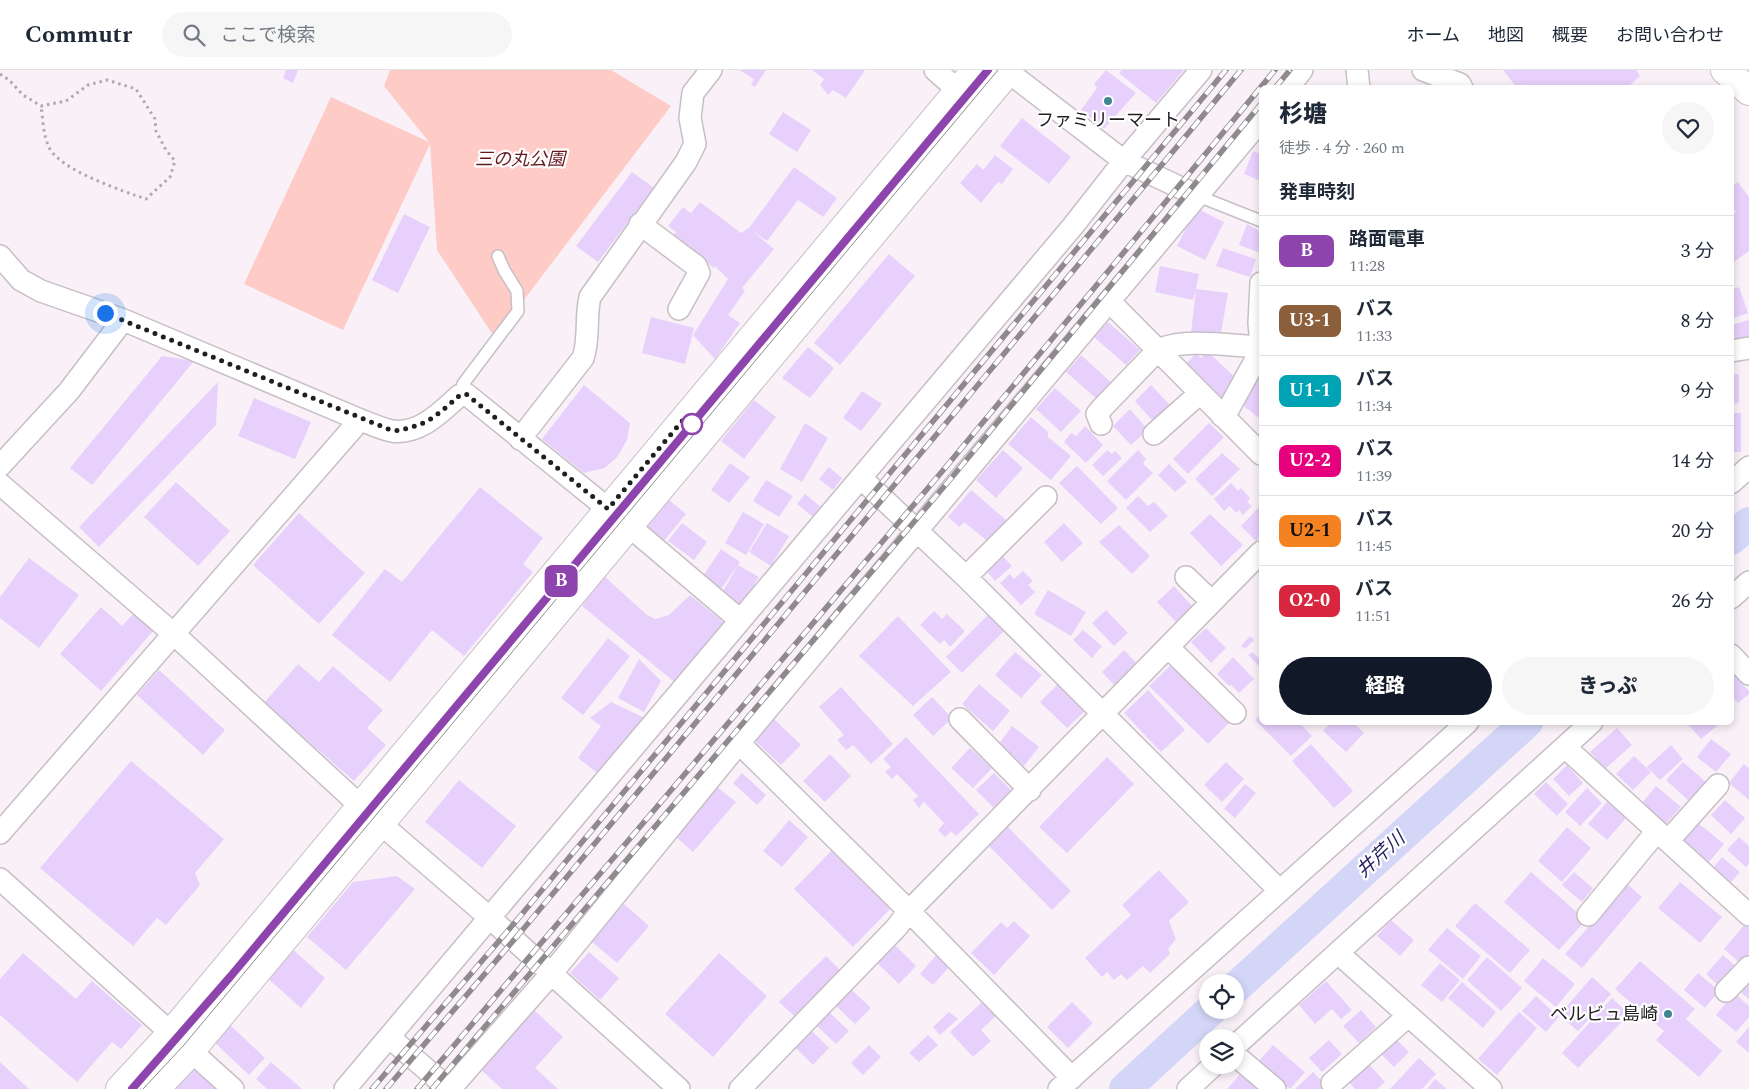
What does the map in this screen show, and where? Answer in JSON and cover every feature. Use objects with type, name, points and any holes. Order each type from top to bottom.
[{"type":"street","points":[[520,439],[583,358],[586,348],[587,311],[590,297],[640,224],[686,162],[695,144],[690,118],[693,93],[710,70]]},
{"type":"street","points":[[935,70],[968,99]]},
{"type":"street","points":[[968,99],[976,70]]},
{"type":"street","points":[[345,1089],[1073,226],[1124,161],[1201,70]]},
{"type":"street","points":[[1290,85],[1302,70]]},
{"type":"street","points":[[1357,70],[1359,85]]},
{"type":"street","points":[[1423,70],[1456,85]]},
{"type":"street","points":[[1725,70],[1749,90]]},
{"type":"street","points":[[155,1089],[181,1042],[360,806],[618,517],[968,99],[1008,71],[1124,161],[1198,196]]},
{"type":"street","points":[[388,1037],[450,1089],[551,974],[739,743],[1259,122]]},
{"type":"street","points":[[640,224],[696,266],[699,273],[679,309]]},
{"type":"street","points":[[0,256],[21,280],[40,291],[121,319],[358,419],[393,431],[410,429],[430,421],[460,395],[471,397],[740,620]]},
{"type":"street","points":[[1109,301],[1199,394],[1259,452]]},
{"type":"street","points":[[0,466],[69,390],[121,319]]},
{"type":"street","points":[[1101,424],[1097,414],[1164,346],[1200,344],[1259,347]]},
{"type":"street","points":[[1734,350],[1749,348]]},
{"type":"street","points":[[1222,416],[1228,410],[1259,351]]},
{"type":"street","points":[[1154,434],[1199,394]]},
{"type":"street","points":[[0,833],[353,428],[358,419]]},
{"type":"street","points":[[1734,480],[1749,467]]},
{"type":"street","points":[[861,478],[966,577],[1279,890]]},
{"type":"street","points":[[0,484],[174,635],[360,806],[490,918],[679,1089]]},
{"type":"street","points":[[966,577],[1046,497]]},
{"type":"street","points":[[120,1089],[181,1042],[381,824],[618,517]]},
{"type":"street","points":[[740,1089],[896,928],[910,911],[1259,554]]},
{"type":"street","points":[[1186,577],[1212,602]]},
{"type":"street","points":[[1734,595],[1749,582]]},
{"type":"street","points":[[1169,648],[1235,713]]},
{"type":"street","points":[[1734,658],[1749,674]]},
{"type":"street","points":[[960,719],[1030,790]]},
{"type":"street","points":[[739,743],[910,911],[1066,1083],[1465,725]]},
{"type":"street","points":[[1244,1038],[1589,725]]},
{"type":"street","points":[[1565,747],[1749,915]]},
{"type":"street","points":[[1588,915],[1662,836],[1718,786]]},
{"type":"street","points":[[0,879],[233,1089]]},
{"type":"street","points":[[1338,953],[1485,1087]]},
{"type":"street","points":[[1726,991],[1749,967]]},
{"type":"street","points":[[1332,1083],[1408,1016]]},
{"type":"street","points":[[1244,1063],[1275,1089]]},
{"type":"street","points":[[1193,1087],[1205,1074]]},
{"type":"lane","points":[[1198,196],[1259,219]]},
{"type":"lane","points":[[460,395],[464,384],[518,311],[517,291],[498,256]]},
{"type":"path","points":[[0,74],[9,80],[23,95],[41,106],[66,101],[88,85],[107,80],[136,89],[155,119],[156,131],[174,161],[170,177],[146,199],[72,169],[49,149],[41,106]]},
{"type":"green space","name":"三の丸公園","points":[[390,70],[611,70],[671,106],[495,338],[437,250],[430,144],[343,330],[244,284],[331,97],[429,142],[384,86]]},
{"type":"building","points":[[286,70],[298,70],[293,83],[283,78]]},
{"type":"building","points":[[739,70],[766,70],[755,87],[751,85],[754,79]]},
{"type":"building","points":[[812,70],[865,70],[846,98],[833,90],[828,95],[820,85],[824,79]]},
{"type":"building","name":"ファミリーマート","points":[[1106,70],[1136,93],[1104,129],[1081,110],[1097,88],[1094,84]]},
{"type":"building","points":[[1122,70],[1184,70],[1156,103],[1119,73]]},
{"type":"building","points":[[1503,70],[1636,70],[1640,76],[1630,85],[1515,85]]},
{"type":"building","points":[[783,112],[811,130],[797,152],[769,134]]},
{"type":"building","points":[[1022,118],[1071,157],[1049,184],[1000,146]]},
{"type":"building","points":[[1253,151],[1259,153],[1259,180],[1244,174]]},
{"type":"building","points":[[995,155],[1013,169],[1002,184],[998,182],[981,203],[960,183],[977,164],[983,170]]},
{"type":"building","points":[[794,167],[837,198],[823,217],[798,200],[767,241],[751,230],[774,249],[742,288],[745,291],[728,315],[740,323],[715,359],[693,335],[728,279],[715,266],[714,268],[673,236],[676,232],[668,226],[683,207],[691,213],[700,202],[741,233],[749,228]]},
{"type":"building","points":[[632,172],[654,188],[598,262],[576,246]]},
{"type":"building","points":[[1738,182],[1749,197],[1749,251],[1734,262],[1734,214],[1736,212],[1734,210],[1734,185]]},
{"type":"building","points":[[1196,208],[1224,222],[1205,260],[1177,246]]},
{"type":"building","points":[[404,214],[430,227],[398,293],[372,280]]},
{"type":"building","points":[[1247,224],[1259,231],[1259,252],[1239,245]]},
{"type":"building","points":[[1223,248],[1256,259],[1250,277],[1216,266]]},
{"type":"building","points":[[889,254],[915,276],[840,365],[814,343]]},
{"type":"building","points":[[1160,266],[1199,274],[1193,300],[1155,292]]},
{"type":"building","points":[[1739,287],[1748,313],[1734,318],[1734,289]]},
{"type":"building","points":[[1196,289],[1228,293],[1220,339],[1191,333]]},
{"type":"building","points":[[651,317],[694,328],[685,364],[642,353]]},
{"type":"building","points":[[1749,320],[1749,341],[1734,345],[1734,324]]},
{"type":"building","points":[[1108,322],[1140,350],[1126,365],[1094,337]]},
{"type":"building","points":[[808,347],[834,368],[810,398],[782,378]]},
{"type":"building","points":[[1207,351],[1239,381],[1220,400],[1185,365],[1196,353],[1201,358]]},
{"type":"building","points":[[1081,355],[1113,384],[1098,400],[1066,372]]},
{"type":"building","points":[[162,356],[194,361],[92,485],[70,468]]},
{"type":"building","points":[[1259,370],[1259,418],[1240,403],[1258,378],[1256,373]]},
{"type":"building","points":[[1734,374],[1739,374],[1739,403],[1734,404]]},
{"type":"building","points":[[218,382],[216,425],[99,547],[79,527]]},
{"type":"building","points":[[584,385],[630,423],[627,440],[618,456],[605,468],[584,473],[542,439]]},
{"type":"building","points":[[1151,385],[1170,405],[1153,421],[1135,401]]},
{"type":"building","points":[[1055,388],[1081,411],[1061,432],[1036,409]]},
{"type":"building","points":[[862,391],[882,404],[861,431],[843,418]]},
{"type":"building","points":[[254,398],[311,422],[295,459],[238,436]]},
{"type":"building","points":[[754,400],[776,417],[744,459],[721,441]]},
{"type":"building","points":[[1130,409],[1148,430],[1131,445],[1113,426]]},
{"type":"building","points":[[1734,413],[1741,413],[1741,452],[1734,452]]},
{"type":"building","points":[[1031,417],[1048,432],[1048,437],[1071,456],[1051,480],[1008,444]]},
{"type":"building","points":[[805,423],[828,438],[802,482],[780,469]]},
{"type":"building","points":[[1209,423],[1224,437],[1188,474],[1173,459]]},
{"type":"building","points":[[1085,426],[1103,445],[1086,463],[1064,442],[1071,433],[1076,436]]},
{"type":"building","points":[[1003,450],[1023,468],[996,498],[976,480]]},
{"type":"building","points":[[1107,450],[1112,454],[1115,451],[1122,458],[1103,476],[1092,465]]},
{"type":"building","points":[[1138,450],[1146,459],[1143,464],[1153,473],[1126,500],[1107,481]]},
{"type":"building","points":[[1222,453],[1240,469],[1212,496],[1195,479]]},
{"type":"building","points":[[730,463],[750,477],[729,503],[711,490]]},
{"type":"building","points":[[1169,464],[1187,482],[1175,492],[1158,475]]},
{"type":"building","points":[[1077,466],[1118,508],[1101,524],[1059,483]]},
{"type":"building","points":[[829,467],[842,478],[833,490],[819,479]]},
{"type":"building","points":[[766,480],[793,496],[779,517],[753,501]]},
{"type":"building","points":[[176,482],[230,531],[198,566],[144,517]]},
{"type":"building","points":[[1231,483],[1238,491],[1241,488],[1250,498],[1247,502],[1252,506],[1243,515],[1239,510],[1236,513],[1230,506],[1224,511],[1214,499]]},
{"type":"building","points":[[480,487],[543,538],[523,564],[533,572],[464,656],[432,630],[390,682],[332,635],[385,569],[402,582]]},
{"type":"building","points":[[971,490],[1011,524],[992,545],[964,522],[959,527],[948,517]]},
{"type":"building","points":[[805,494],[821,507],[813,517],[797,504]]},
{"type":"building","points":[[1138,496],[1148,506],[1154,502],[1168,516],[1150,532],[1126,508]]},
{"type":"building","points":[[668,499],[686,514],[662,543],[644,528]]},
{"type":"building","points":[[1259,507],[1259,538],[1256,541],[1241,526]]},
{"type":"building","points":[[743,512],[764,524],[746,555],[725,543]]},
{"type":"building","points":[[299,513],[365,573],[319,624],[253,565]]},
{"type":"building","points":[[1210,514],[1243,545],[1221,566],[1190,533]]},
{"type":"building","points":[[682,523],[707,542],[694,560],[668,541]]},
{"type":"building","points":[[767,523],[789,536],[771,566],[749,552]]},
{"type":"building","points":[[1064,523],[1083,543],[1062,562],[1044,542]]},
{"type":"building","points":[[1119,525],[1150,556],[1132,574],[1099,542]]},
{"type":"building","points":[[721,549],[740,562],[721,589],[703,576]]},
{"type":"building","points":[[1001,554],[1012,566],[995,581],[985,569]]},
{"type":"building","points":[[29,558],[79,595],[39,648],[0,618],[0,597]]},
{"type":"building","points":[[738,565],[759,577],[742,605],[722,593]]},
{"type":"building","points":[[1023,571],[1033,581],[1028,585],[1035,592],[1021,605],[1000,583],[1010,574],[1014,579]]},
{"type":"building","points":[[604,576],[647,615],[655,619],[669,615],[690,595],[728,626],[678,685],[582,606]]},
{"type":"building","points":[[1174,586],[1192,606],[1176,622],[1157,602]]},
{"type":"building","points":[[1048,590],[1086,612],[1071,636],[1034,614]]},
{"type":"building","points":[[101,607],[122,626],[134,613],[154,630],[101,691],[60,654]]},
{"type":"building","points":[[1106,610],[1128,633],[1114,646],[1092,623]]},
{"type":"building","points":[[934,611],[942,619],[947,614],[965,631],[950,647],[944,640],[940,644],[920,625]]},
{"type":"building","points":[[991,612],[1007,628],[962,673],[946,657]]},
{"type":"building","points":[[898,616],[951,672],[913,706],[859,656]]},
{"type":"building","points":[[1206,628],[1226,648],[1211,663],[1191,642]]},
{"type":"building","points":[[1083,630],[1102,646],[1092,658],[1073,640]]},
{"type":"building","points":[[1250,636],[1254,640],[1245,649],[1241,646]]},
{"type":"building","points":[[608,638],[630,656],[583,715],[561,698]]},
{"type":"building","points":[[1124,650],[1137,664],[1115,686],[1102,672]]},
{"type":"building","points":[[1015,652],[1042,675],[1021,698],[995,675]]},
{"type":"building","points":[[1252,652],[1259,658],[1259,666],[1248,655]]},
{"type":"building","points":[[1233,657],[1254,679],[1239,693],[1217,674]]},
{"type":"building","points":[[639,659],[661,681],[644,712],[618,698]]},
{"type":"building","points":[[298,664],[319,682],[333,666],[383,710],[367,728],[386,745],[354,781],[264,703]]},
{"type":"building","points":[[1172,664],[1230,722],[1208,744],[1149,686]]},
{"type":"building","points":[[159,670],[225,730],[203,755],[137,695]]},
{"type":"building","points":[[1734,674],[1749,691],[1749,694],[1738,703],[1734,699]]},
{"type":"building","points":[[1059,683],[1086,710],[1067,728],[1040,702]]},
{"type":"building","points":[[979,684],[1010,711],[993,731],[962,704]]},
{"type":"building","points":[[841,687],[893,744],[871,764],[853,745],[846,750],[837,740],[844,735],[819,707]]},
{"type":"building","points":[[1148,690],[1185,730],[1161,752],[1124,713]]},
{"type":"building","points":[[932,697],[952,718],[933,736],[913,715]]},
{"type":"building","points":[[611,702],[649,720],[604,778],[578,758],[601,726],[590,718]]},
{"type":"building","points":[[1259,716],[1259,724],[1255,720]]},
{"type":"building","points":[[774,719],[801,745],[781,765],[754,740]]},
{"type":"building","points":[[1260,725],[1302,725],[1312,736],[1291,756]]},
{"type":"building","points":[[1328,725],[1356,725],[1364,733],[1346,752],[1323,731]]},
{"type":"building","points":[[1689,725],[1716,725],[1717,726],[1701,739]]},
{"type":"building","points":[[1012,726],[1039,747],[1024,766],[998,745]]},
{"type":"building","points":[[1617,728],[1632,745],[1605,769],[1590,752]]},
{"type":"building","points":[[906,737],[979,814],[956,836],[951,831],[945,837],[938,830],[944,823],[924,802],[919,808],[913,800],[918,796],[897,774],[892,779],[885,772],[891,767],[883,759]]},
{"type":"building","points":[[1711,739],[1731,754],[1716,772],[1697,757]]},
{"type":"building","points":[[1311,744],[1353,791],[1334,808],[1292,761]]},
{"type":"building","points":[[1671,745],[1683,759],[1660,780],[1647,767]]},
{"type":"building","points":[[970,748],[992,768],[973,788],[951,768]]},
{"type":"building","points":[[830,754],[851,776],[825,802],[803,781]]},
{"type":"building","points":[[1634,756],[1651,772],[1633,790],[1616,774]]},
{"type":"building","points":[[1107,757],[1134,784],[1067,853],[1039,827]]},
{"type":"building","points":[[131,761],[224,839],[195,873],[200,885],[166,925],[157,918],[133,946],[40,868]]},
{"type":"building","points":[[1226,762],[1244,779],[1222,802],[1204,785]]},
{"type":"building","points":[[1683,762],[1707,783],[1690,802],[1666,780]]},
{"type":"building","points":[[1744,764],[1749,768],[1749,800],[1729,783]]},
{"type":"building","points":[[1567,765],[1583,783],[1569,796],[1553,779]]},
{"type":"building","points":[[742,773],[766,795],[757,805],[733,783]]},
{"type":"building","points":[[994,773],[1012,791],[994,808],[976,790]]},
{"type":"building","points":[[459,780],[516,826],[482,868],[425,822]]},
{"type":"building","points":[[1546,782],[1568,804],[1557,816],[1534,794]]},
{"type":"building","points":[[1245,784],[1256,793],[1235,818],[1224,809]]},
{"type":"building","points":[[1656,786],[1681,807],[1666,824],[1642,803]]},
{"type":"building","points":[[717,787],[736,802],[693,852],[675,836]]},
{"type":"building","points":[[1587,788],[1602,803],[1580,826],[1565,812]]},
{"type":"building","points":[[1725,800],[1745,818],[1731,834],[1711,815]]},
{"type":"building","points":[[1607,802],[1626,818],[1607,840],[1588,824]]},
{"type":"building","points":[[789,820],[808,837],[782,867],[763,851]]},
{"type":"building","points":[[1698,823],[1724,844],[1709,862],[1683,841]]},
{"type":"building","points":[[1008,827],[1071,891],[1052,910],[989,846]]},
{"type":"building","points":[[1567,827],[1591,848],[1562,882],[1538,861]]},
{"type":"building","points":[[1739,837],[1749,846],[1749,863],[1746,867],[1727,850]]},
{"type":"building","points":[[834,848],[892,907],[853,947],[794,889]]},
{"type":"building","points":[[1722,857],[1740,872],[1731,882],[1714,867]]},
{"type":"building","points":[[1159,870],[1189,902],[1169,921],[1176,939],[1168,949],[1170,954],[1150,973],[1143,966],[1127,980],[1121,974],[1114,980],[1107,972],[1102,977],[1085,958],[1131,915],[1122,905]]},
{"type":"building","points":[[1531,872],[1586,920],[1559,950],[1504,902]]},
{"type":"building","points":[[1574,872],[1593,888],[1582,902],[1562,885]]},
{"type":"building","points":[[397,876],[415,889],[346,970],[307,937],[353,882]]},
{"type":"building","points":[[1680,882],[1722,917],[1700,943],[1658,908]]},
{"type":"building","points":[[1626,883],[1642,897],[1582,968],[1565,954]]},
{"type":"building","points":[[1475,903],[1530,950],[1510,973],[1455,926]]},
{"type":"building","points":[[624,904],[649,926],[617,963],[591,941]]},
{"type":"building","points":[[1391,920],[1414,940],[1400,956],[1377,936]]},
{"type":"building","points":[[1014,921],[1030,936],[994,975],[971,953],[1001,922],[1007,928]]},
{"type":"building","points":[[1745,924],[1749,928],[1749,954],[1741,964],[1724,949]]},
{"type":"building","points":[[1447,928],[1481,956],[1463,979],[1428,950]]},
{"type":"building","points":[[894,944],[916,966],[899,984],[876,962]]},
{"type":"building","points":[[289,946],[325,978],[301,1008],[265,976]]},
{"type":"building","points":[[589,952],[619,978],[600,1000],[570,973]]},
{"type":"building","points":[[23,953],[76,999],[92,981],[142,1025],[121,1049],[112,1042],[77,1082],[0,1015],[0,979]]},
{"type":"building","points":[[719,953],[767,996],[713,1057],[665,1014]]},
{"type":"building","points":[[937,954],[950,966],[933,985],[920,974]]},
{"type":"building","points":[[1723,955],[1738,968],[1721,988],[1706,974]]},
{"type":"building","points":[[826,956],[840,970],[794,1016],[779,1002]]},
{"type":"building","points":[[1487,957],[1522,988],[1501,1011],[1467,980]]},
{"type":"building","points":[[1543,958],[1575,984],[1556,1007],[1524,981]]},
{"type":"building","name":"ベルビュ島崎","points":[[1640,961],[1695,1009],[1686,1019],[1722,1051],[1699,1077],[1656,1040],[1664,1031],[1615,989]]},
{"type":"building","points":[[1440,963],[1460,980],[1442,1002],[1421,985]]},
{"type":"building","points":[[1698,973],[1719,991],[1705,1008],[1684,990]]},
{"type":"building","points":[[1592,977],[1611,994],[1578,1031],[1559,1015]]},
{"type":"building","points":[[1749,978],[1749,999],[1738,990]]},
{"type":"building","points":[[1326,981],[1352,1010],[1341,1019],[1332,1009],[1315,1024],[1299,1005]]},
{"type":"building","points":[[1462,982],[1496,1012],[1483,1028],[1448,998]]},
{"type":"building","points":[[850,988],[871,1008],[855,1024],[833,1003]]},
{"type":"building","points":[[1734,993],[1749,1006],[1749,1017],[1736,1032],[1716,1015]]},
{"type":"building","points":[[1536,996],[1559,1017],[1546,1032],[1522,1011]]},
{"type":"building","points":[[1612,998],[1629,1014],[1578,1068],[1562,1053]]},
{"type":"building","points":[[984,1000],[998,1014],[981,1030],[991,1041],[973,1057],[950,1032]]},
{"type":"building","points":[[1072,1002],[1093,1023],[1068,1048],[1047,1027]]},
{"type":"building","points":[[532,1008],[563,1037],[535,1068],[558,1089],[502,1089],[478,1067]]},
{"type":"building","points":[[827,1010],[849,1031],[836,1044],[814,1023]]},
{"type":"building","points":[[1361,1010],[1376,1027],[1359,1043],[1343,1026]]},
{"type":"building","points":[[949,1012],[958,1019],[940,1035],[933,1027]]},
{"type":"building","points":[[1519,1012],[1537,1028],[1497,1075],[1478,1059]]},
{"type":"building","points":[[229,1024],[265,1058],[249,1075],[213,1041]]},
{"type":"building","points":[[1749,1027],[1749,1053],[1736,1042]]},
{"type":"building","points":[[811,1030],[829,1048],[813,1065],[794,1046]]},
{"type":"building","points":[[928,1035],[938,1045],[919,1062],[909,1053]]},
{"type":"building","points":[[1329,1040],[1342,1054],[1322,1072],[1309,1058]]},
{"type":"building","points":[[1397,1040],[1409,1052],[1394,1067],[1380,1053]]},
{"type":"building","points":[[869,1045],[881,1057],[863,1075],[851,1063]]},
{"type":"building","points":[[1273,1045],[1305,1072],[1290,1089],[1258,1062]]},
{"type":"building","points":[[1419,1058],[1436,1074],[1422,1089],[1390,1089]]},
{"type":"building","points":[[0,1062],[29,1089],[0,1089]]},
{"type":"building","points":[[271,1062],[302,1089],[267,1089],[256,1079]]},
{"type":"building","points":[[192,1063],[220,1089],[168,1089]]},
{"type":"building","points":[[1368,1063],[1385,1082],[1377,1089],[1355,1089],[1348,1081]]},
{"type":"building","points":[[1244,1072],[1263,1089],[1227,1089]]},
{"type":"building","points":[[1313,1072],[1328,1087],[1325,1089],[1295,1089]]},
{"type":"building","points":[[1435,1079],[1447,1089],[1427,1089]]},
{"type":"waterway","name":"井芹川","points":[[1734,536],[1749,523]]},
{"type":"waterway","name":"井芹川","points":[[1244,980],[1524,725]]},
{"type":"waterway","name":"井芹川","points":[[1125,1089],[1201,1019]]},
{"type":"tram line","points":[[604,529],[988,70]]},
{"type":"tram line","name":"B","points":[[132,1089],[178,1039],[988,70]]},
{"type":"tram line","points":[[143,1089],[184,1045],[998,70]]},
{"type":"tram line","points":[[282,915],[516,634]]},
{"type":"tram line","points":[[132,1089],[212,999]]},
{"type":"railway","points":[[372,1089],[517,920],[1226,70]]},
{"type":"railway","points":[[386,1089],[525,927],[1241,70]]},
{"type":"railway","points":[[1263,85],[1275,70]]},
{"type":"railway","points":[[1278,85],[1290,70]]},
{"type":"railway","points":[[417,1089],[945,468],[1259,89]]},
{"type":"railway","points":[[432,1089],[953,476],[1259,106]]},
{"type":"place","name":"ファミリーマート","points":[[1108,101]]},
{"type":"place","name":"ベルビュ島崎","points":[[1668,1014]]},
{"type":"route","points":[[105,313],[358,419],[393,431],[410,429],[430,421],[460,395],[466,394],[608,509],[683,420],[692,424]]}]
